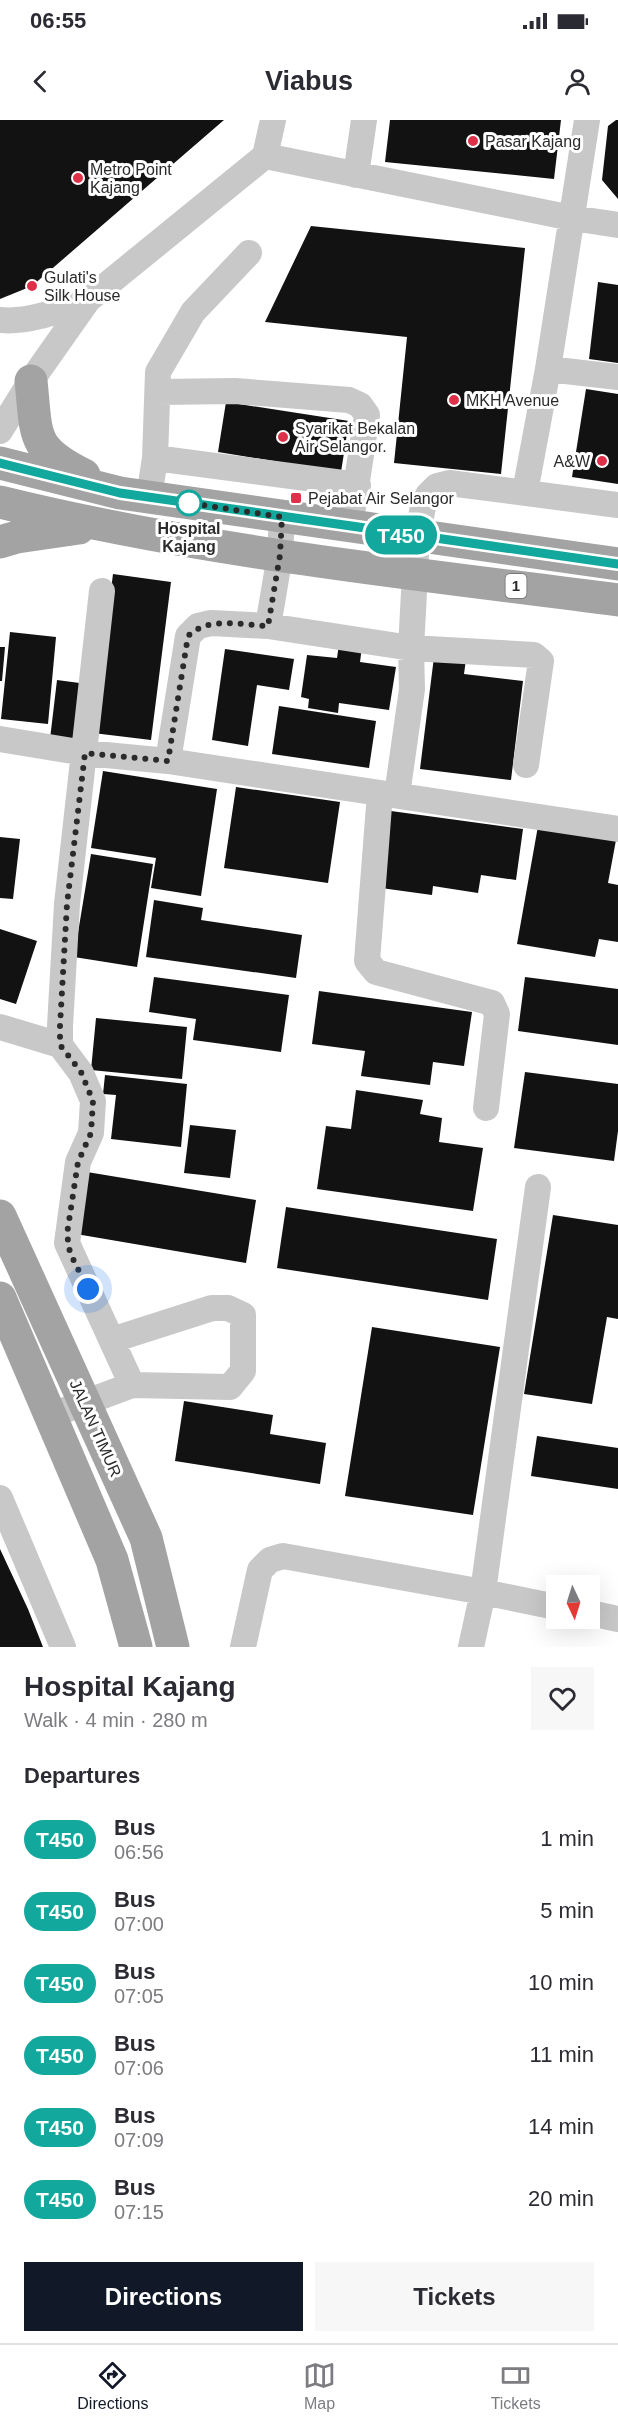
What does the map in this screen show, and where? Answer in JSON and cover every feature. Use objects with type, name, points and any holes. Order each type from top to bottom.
[{"type":"main road","points":[[31,381],[37,436],[47,453],[135,495]]},
{"type":"main road","name":"1","points":[[0,463],[135,495],[618,564]]},
{"type":"main road","name":"1","points":[[0,502],[96,526],[280,555],[618,600]]},
{"type":"main road","points":[[0,542],[17,537],[96,526]]},
{"type":"main road","name":"JALAN TIMUR","points":[[0,1216],[146,1538],[173,1647]]},
{"type":"main road","points":[[0,1298],[112,1560],[136,1647]]},
{"type":"main road","points":[[122,1647],[127,1613]]},
{"type":"lane","points":[[0,430],[87,300],[265,156],[273,120]]},
{"type":"lane","points":[[356,175],[364,120]]},
{"type":"lane","points":[[525,492],[548,369],[587,120]]},
{"type":"lane","points":[[265,156],[572,218],[618,225]]},
{"type":"lane","points":[[135,495],[155,458],[159,372],[193,312],[249,253]]},
{"type":"lane","points":[[0,320],[9,321],[49,314],[87,300]]},
{"type":"lane","points":[[548,369],[618,377]]},
{"type":"lane","points":[[158,392],[235,391],[349,400],[360,405],[367,415],[350,527]]},
{"type":"lane","points":[[155,458],[358,485]]},
{"type":"lane","points":[[486,1108],[497,1014],[492,1003],[376,972],[367,961],[389,794],[412,689],[414,573],[417,537],[423,507],[428,495],[437,486],[449,483],[618,505]]},
{"type":"lane","points":[[268,626],[280,555],[282,517]]},
{"type":"lane","points":[[60,1045],[67,904],[102,591]]},
{"type":"lane","points":[[168,761],[188,636],[198,626],[211,623],[268,626],[411,648],[534,655],[541,661],[526,765]]},
{"type":"lane","points":[[0,739],[85,753],[168,761],[618,829]]},
{"type":"lane","points":[[0,1027],[60,1045],[81,1072],[93,1101],[91,1133],[78,1162],[67,1234],[70,1253],[81,1272],[132,1384]]},
{"type":"lane","points":[[471,1647],[483,1592],[538,1187]]},
{"type":"lane","points":[[49,1416],[132,1384],[230,1387],[243,1371],[243,1315],[228,1308],[212,1308],[112,1340]]},
{"type":"lane","points":[[0,1498],[63,1647]]},
{"type":"lane","points":[[243,1647],[261,1570],[270,1560],[283,1556],[546,1604]]},
{"type":"lane","points":[[600,1615],[618,1618]]},
{"type":"building","name":"Metro Point Kajang","points":[[0,120],[224,120],[32,286],[0,299]]},
{"type":"building","name":"Pasar Kajang","points":[[390,120],[561,120],[554,179],[385,162]]},
{"type":"building","points":[[618,120],[618,199],[602,180],[608,126]]},
{"type":"building","name":"MKH Avenue","points":[[311,226],[525,248],[501,474],[394,463],[407,337],[265,322]]},
{"type":"building","points":[[598,282],[618,285],[618,363],[589,359]]},
{"type":"building","points":[[586,389],[618,394],[618,484],[572,477]]},
{"type":"building","name":"Syarikat Bekalan Air Selangor.","points":[[226,402],[349,421],[341,472],[218,452]]},
{"type":"building","points":[[113,574],[171,582],[151,740],[93,733]]},
{"type":"building","points":[[10,632],[56,637],[48,724],[1,719]]},
{"type":"building","points":[[339,644],[362,647],[360,662],[396,667],[389,710],[339,703],[338,713],[308,708],[309,699],[301,697],[307,655],[337,658]]},
{"type":"building","points":[[0,647],[5,647],[2,681],[0,681]]},
{"type":"building","points":[[225,649],[294,659],[289,690],[257,685],[248,746],[212,740]]},
{"type":"building","points":[[435,649],[467,652],[464,674],[523,681],[511,780],[420,769]]},
{"type":"building","points":[[57,680],[87,684],[80,742],[50,739]]},
{"type":"building","points":[[279,706],[376,721],[369,768],[272,754]]},
{"type":"building","points":[[103,771],[217,789],[201,896],[151,888],[156,858],[91,848]]},
{"type":"building","points":[[236,787],[340,802],[328,883],[224,868]]},
{"type":"building","points":[[391,811],[523,829],[516,880],[481,875],[478,893],[433,886],[432,895],[381,888]]},
{"type":"building","points":[[538,826],[616,840],[608,883],[618,885],[618,942],[599,939],[595,957],[517,944]]},
{"type":"building","points":[[0,837],[20,839],[13,899],[0,898]]},
{"type":"building","points":[[91,854],[153,864],[137,967],[74,957]]},
{"type":"building","points":[[154,900],[203,908],[201,920],[302,935],[296,978],[146,957]]},
{"type":"building","points":[[0,929],[37,941],[16,1004],[0,999]]},
{"type":"building","points":[[154,977],[289,995],[281,1052],[193,1040],[196,1019],[149,1012]]},
{"type":"building","points":[[525,977],[618,989],[618,1045],[518,1031]]},
{"type":"building","points":[[319,991],[472,1012],[464,1066],[433,1062],[430,1085],[361,1076],[365,1051],[312,1044]]},
{"type":"building","points":[[96,1018],[187,1027],[182,1079],[91,1070]]},
{"type":"building","points":[[525,1072],[618,1084],[618,1131],[614,1161],[514,1148]]},
{"type":"building","points":[[105,1075],[187,1084],[181,1147],[111,1139],[116,1095],[103,1094]]},
{"type":"building","points":[[356,1090],[423,1100],[420,1114],[442,1118],[439,1142],[483,1148],[473,1211],[317,1189],[326,1126],[351,1129]]},
{"type":"building","points":[[190,1125],[236,1130],[230,1178],[184,1173]]},
{"type":"building","points":[[87,1172],[256,1200],[246,1263],[76,1234]]},
{"type":"building","points":[[286,1207],[497,1239],[488,1300],[277,1268]]},
{"type":"building","points":[[553,1215],[618,1225],[618,1319],[607,1317],[592,1404],[524,1394]]},
{"type":"building","points":[[372,1327],[500,1347],[473,1515],[345,1496]]},
{"type":"building","points":[[184,1401],[273,1415],[270,1434],[326,1443],[320,1484],[175,1461]]},
{"type":"building","points":[[537,1436],[618,1448],[618,1489],[531,1476]]},
{"type":"building","points":[[0,1549],[28,1609],[43,1647],[0,1647]]},
{"type":"bus line","name":"T450","points":[[0,463],[120,493],[618,564]]},
{"type":"place","name":"Pasar Kajang","points":[[473,141]]},
{"type":"place","name":"Metro Point Kajang","points":[[78,178]]},
{"type":"place","name":"Gulati's Silk House","points":[[32,286]]},
{"type":"place","name":"MKH Avenue","points":[[454,400]]},
{"type":"place","name":"Syarikat Bekalan Air Selangor.","points":[[283,437]]},
{"type":"place","name":"A&W","points":[[602,461]]},
{"type":"place","name":"Pejabat Air Selangor","points":[[296,498]]},
{"type":"place","name":"Hospital Kajang","points":[[189,503]]},
{"type":"route","points":[[88,1289],[70,1253],[67,1234],[78,1162],[91,1133],[93,1101],[81,1072],[60,1045],[67,904],[85,753],[168,761],[188,636],[198,626],[211,623],[268,626],[280,555],[282,517],[189,503]]}]
